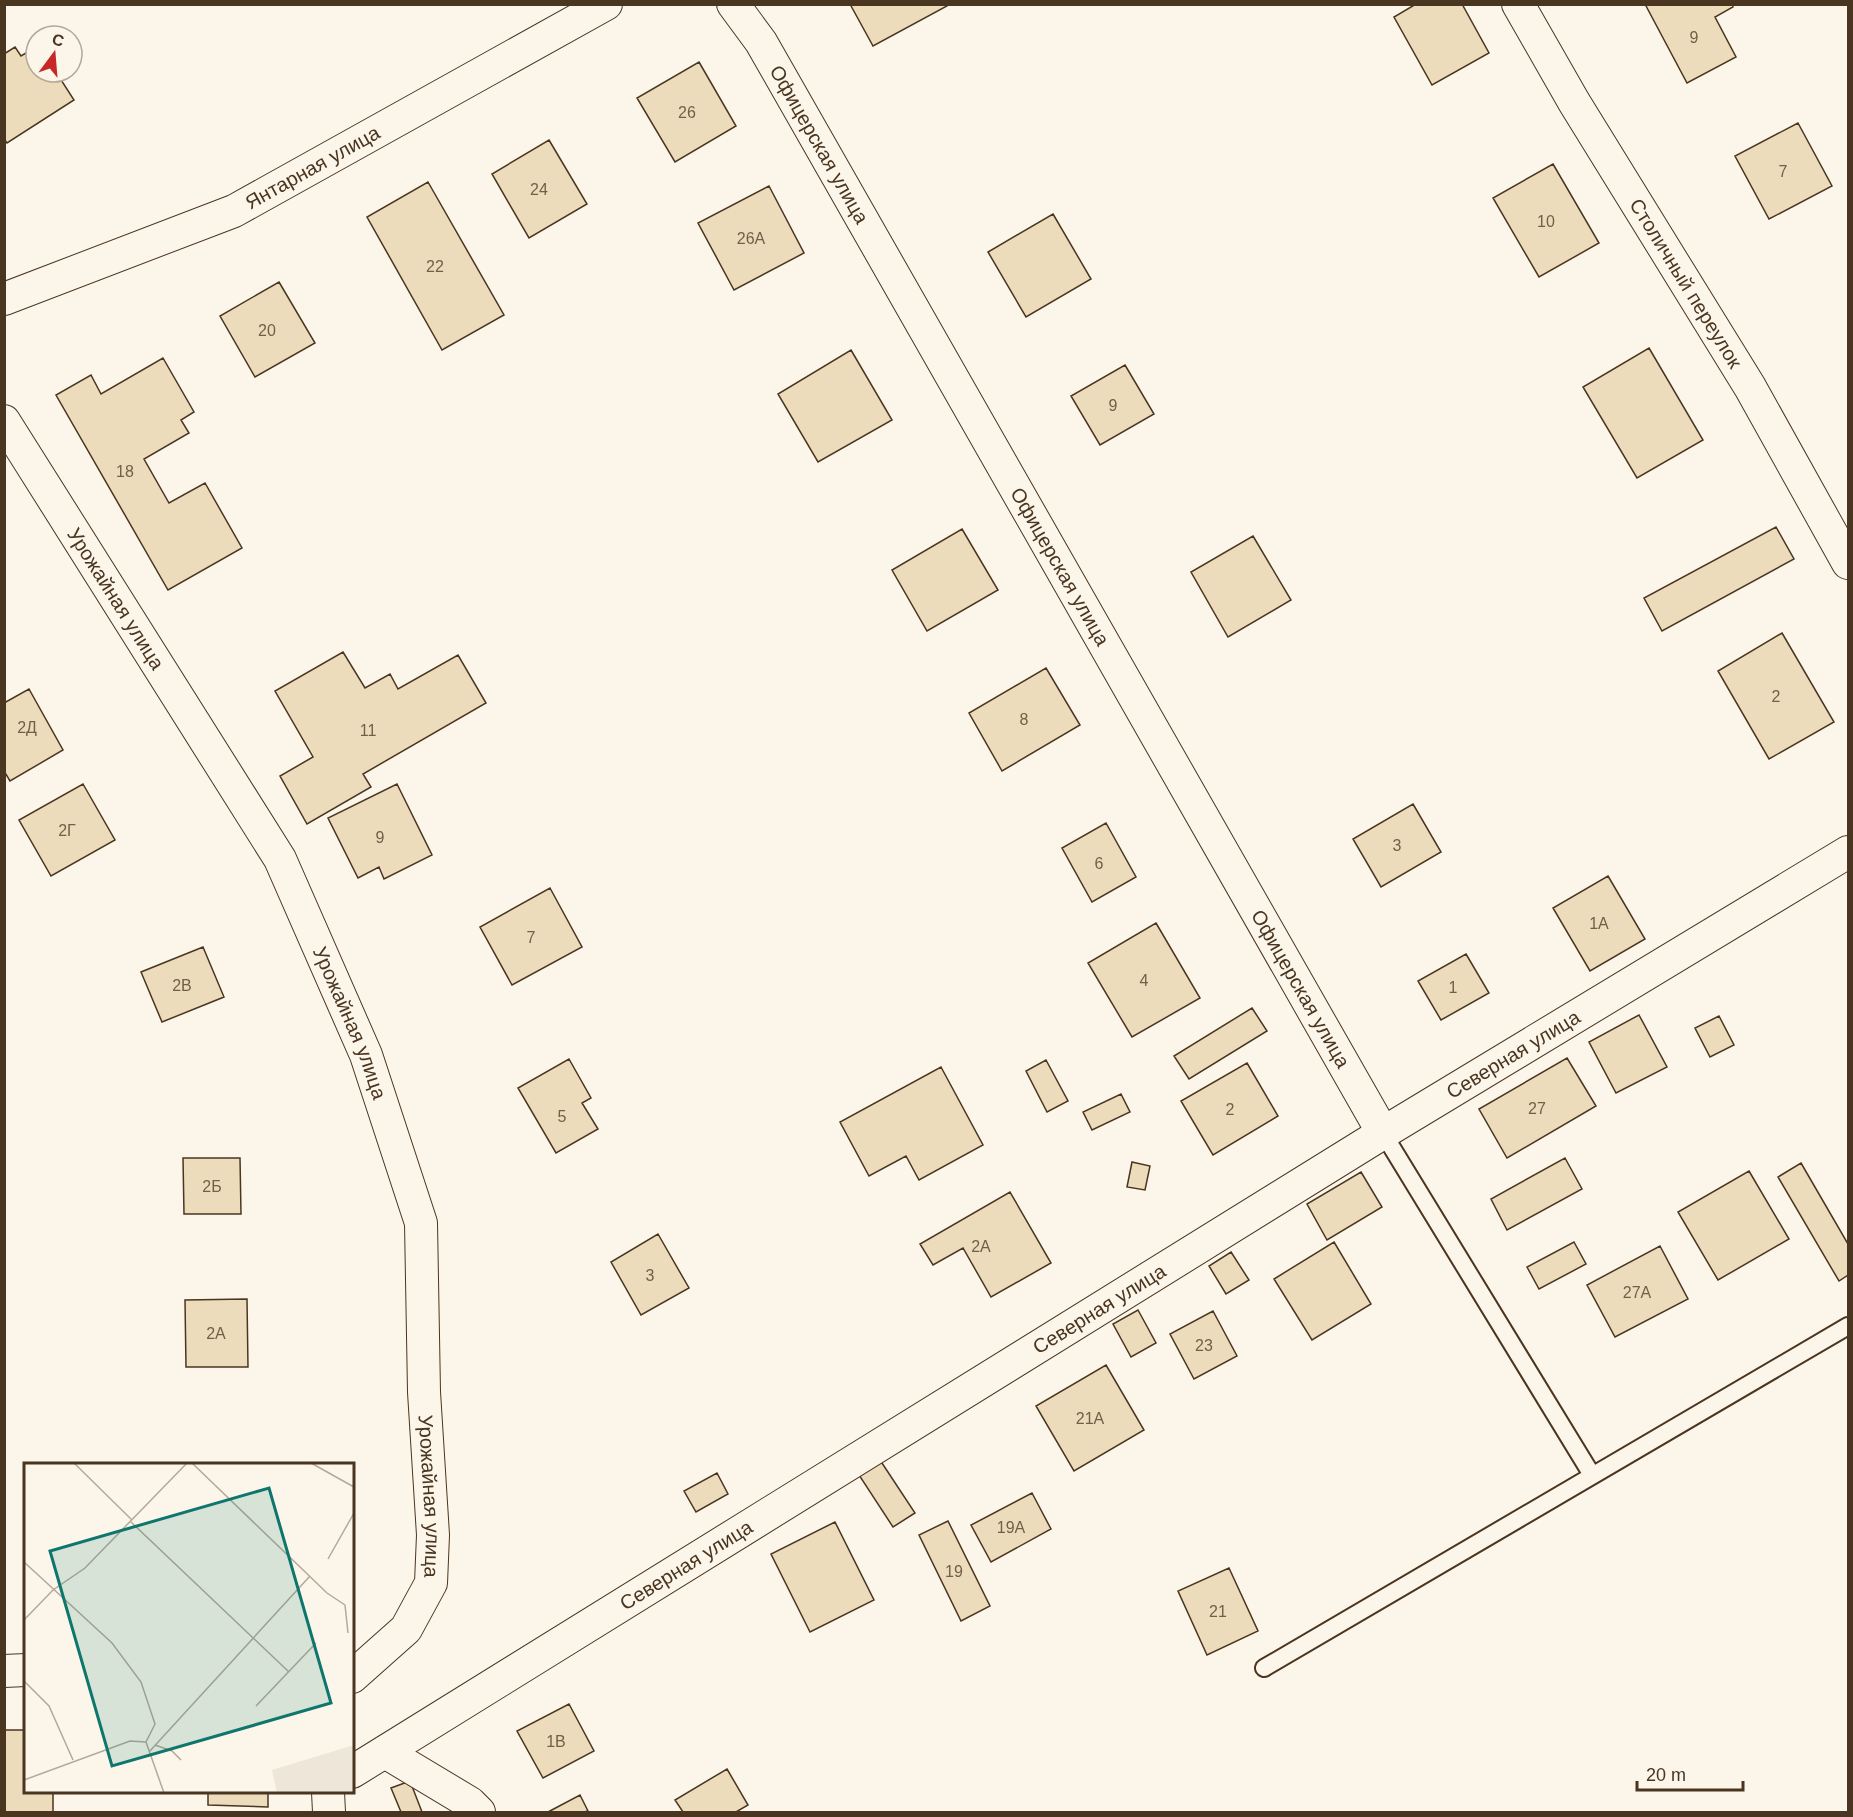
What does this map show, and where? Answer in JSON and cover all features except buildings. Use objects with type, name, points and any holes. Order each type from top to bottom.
[{"type":"street","name":"Янтарная улица","points":[[4,299],[234,211],[606,4]]},
{"type":"street","name":"Офицерская улица","points":[[734,4],[761,42],[1383,1133]]},
{"type":"street","name":"Столичный переулок","points":[[1518,4],[1581,112],[1750,387],[1848,563]]},
{"type":"street","name":"Урожайная улица","points":[[4,421],[280,859],[366,1055],[421,1223],[424,1392],[432,1484],[431,1583],[406,1629],[354,1675]]},
{"type":"street","name":"Северная улица","points":[[354,1771],[1383,1133],[1848,852]]},
{"type":"street","points":[[4,1671],[24,1670]]},
{"type":"street","points":[[385,1752],[470,1803],[479,1812]]},
{"type":"street","points":[[328,1793],[329,1812]]},
{"type":"lane","points":[[1383,1133],[1592,1475]]},
{"type":"lane","points":[[1264,1668],[1848,1326]]}]
